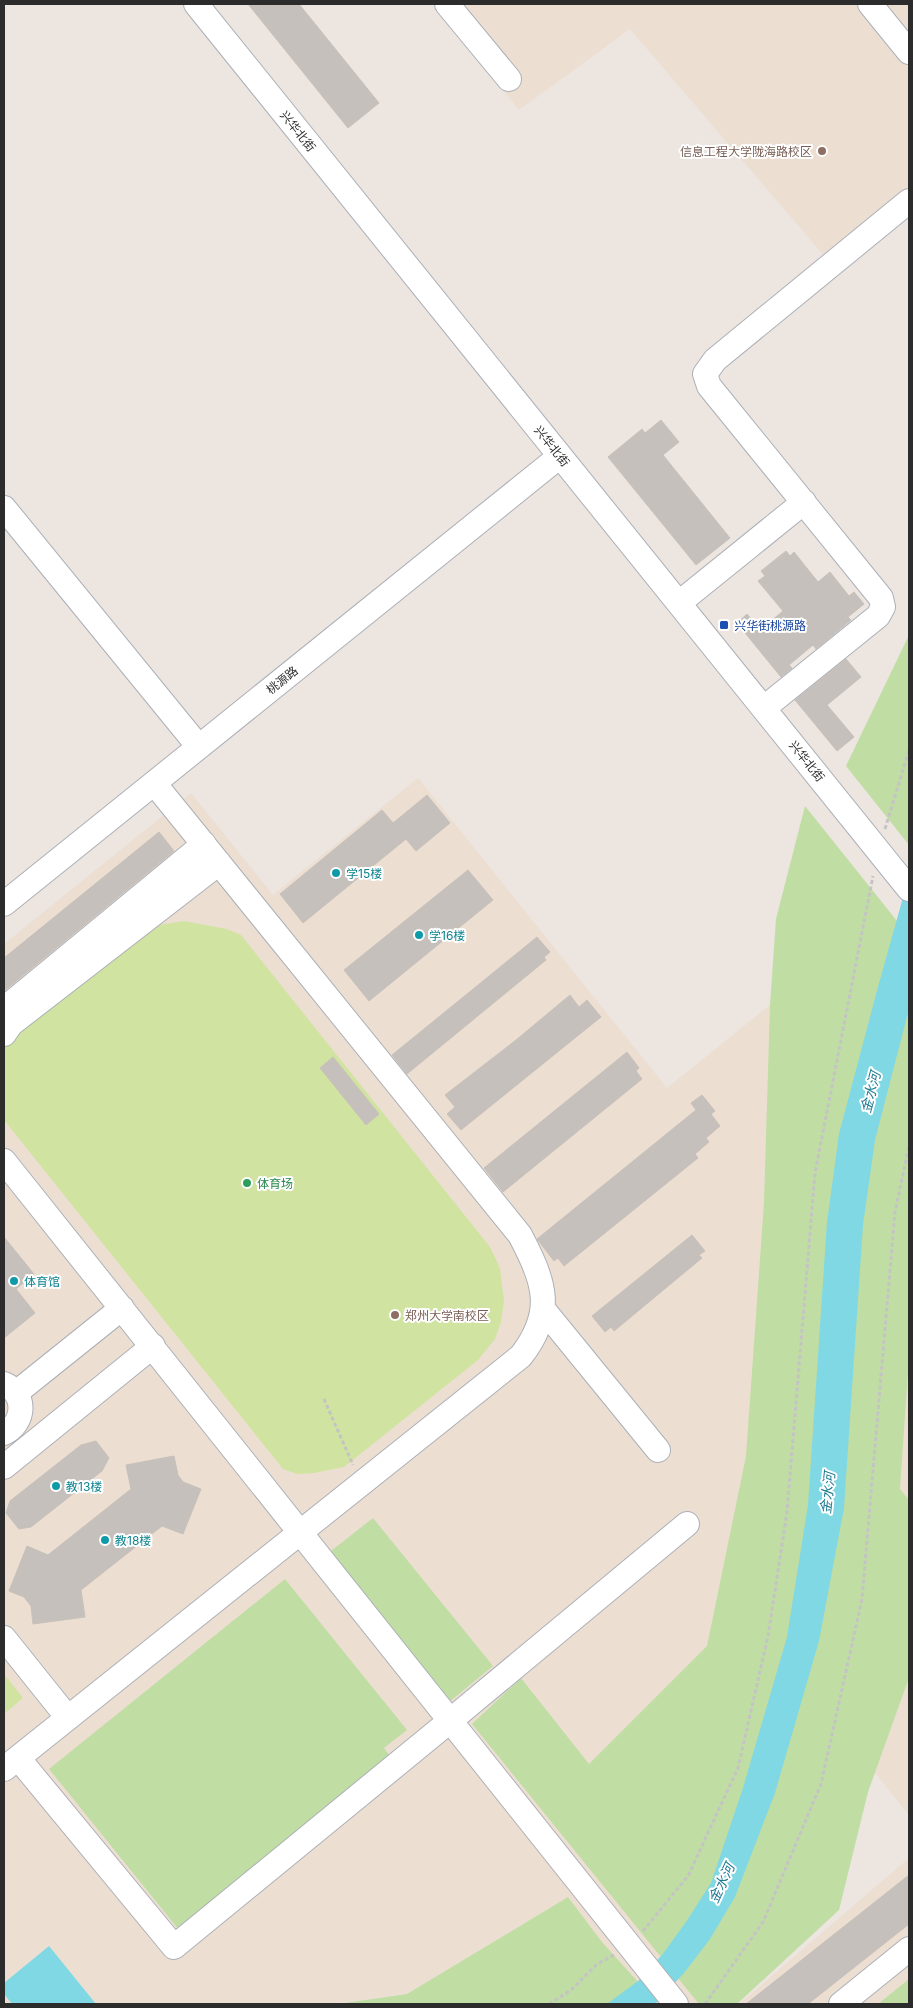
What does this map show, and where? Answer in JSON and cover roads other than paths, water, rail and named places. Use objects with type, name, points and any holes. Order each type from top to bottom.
[{"type":"street","name":"兴华北街","points":[[196,4],[909,888]]},
{"type":"street","points":[[447,4],[508,80]]},
{"type":"street","points":[[870,4],[909,52]]},
{"type":"street","points":[[764,708],[878,616],[883,607],[881,598],[709,386],[706,374],[715,360],[909,201]]},
{"type":"street","name":"桃源路","points":[[4,904],[560,456]]},
{"type":"street","points":[[679,603],[804,502]]},
{"type":"street","points":[[4,508],[199,747]]},
{"type":"street","points":[[154,783],[520,1235],[536,1266],[543,1292],[544,1309],[538,1325],[521,1356],[11,1764],[174,1947],[687,1524]]},
{"type":"street","points":[[4,1009],[204,844]]},
{"type":"street","points":[[4,1034],[11,1024],[219,863]]},
{"type":"street","points":[[4,1161],[676,2004]]},
{"type":"street","points":[[4,1433],[11,1430],[20,1416],[21,1408],[10,1389],[122,1308]]},
{"type":"street","points":[[544,1309],[658,1450]]},
{"type":"street","points":[[4,1467],[153,1346]]},
{"type":"street","points":[[4,1638],[68,1718]]},
{"type":"street","points":[[841,2004],[909,1949]]},
{"type":"water","name":"金水河","points":[[909,876],[909,1009],[875,1140],[863,1225],[844,1508],[819,1641],[775,1793],[735,1897],[710,1939],[684,1973],[657,2002],[654,2004],[607,2004],[638,1981],[662,1955],[711,1883],[743,1788],[787,1637],[808,1505],[827,1222],[839,1134]]},
{"type":"water","points":[[49,1946],[96,2004],[12,2004],[4,1994],[4,1983]]},
{"type":"place","name":"信息工程大学陇海路校区","points":[[822,151]]},
{"type":"place","name":"兴华街桃源路","points":[[724,625]]},
{"type":"place","name":"学15楼","points":[[336,873]]},
{"type":"place","name":"学16楼","points":[[419,935]]},
{"type":"place","name":"体育场","points":[[247,1183]]},
{"type":"place","name":"体育馆","points":[[14,1281]]},
{"type":"place","name":"郑州大学南校区","points":[[395,1315]]},
{"type":"place","name":"教13楼","points":[[56,1486]]},
{"type":"place","name":"教18楼","points":[[105,1540]]}]
